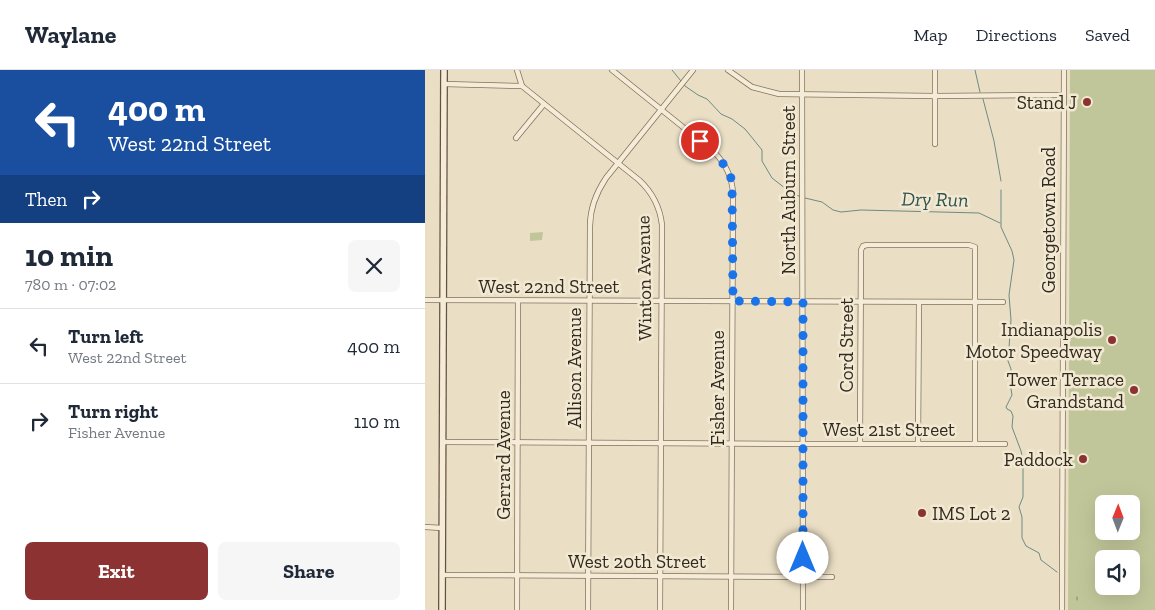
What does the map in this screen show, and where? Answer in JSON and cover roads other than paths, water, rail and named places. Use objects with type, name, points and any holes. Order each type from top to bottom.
[{"type":"main road","points":[[442,610],[444,70]]},
{"type":"street","points":[[444,84],[522,86],[517,70]]},
{"type":"street","name":"Fisher Avenue","points":[[612,70],[714,152],[725,165],[730,176],[733,193],[731,610]]},
{"type":"street","name":"Allison Avenue","points":[[588,610],[589,301],[592,209],[600,187],[693,70]]},
{"type":"street","points":[[728,70],[742,81],[760,90],[779,94],[1063,95]]},
{"type":"street","name":"North Auburn Street","points":[[803,70],[803,610]]},
{"type":"street","points":[[935,70],[935,144]]},
{"type":"street","name":"Georgetown Road","points":[[1062,610],[1063,70]]},
{"type":"street","name":"Winton Avenue","points":[[522,86],[646,187],[655,199],[659,211],[662,226],[660,610]]},
{"type":"street","points":[[516,138],[544,104]]},
{"type":"street","name":"Cord Street","points":[[860,444],[862,247],[867,245],[974,246],[976,251],[976,302]]},
{"type":"street","name":"West 22nd Street","points":[[425,300],[1003,302]]},
{"type":"street","name":"Gerrard Avenue","points":[[517,610],[519,300]]},
{"type":"street","points":[[918,444],[919,302]]},
{"type":"street","points":[[975,444],[976,302]]},
{"type":"street","name":"West 21st Street","points":[[443,442],[1005,444]]},
{"type":"street","points":[[425,527],[442,528]]},
{"type":"street","name":"West 20th Street","points":[[442,575],[832,577]]},
{"type":"waterway","name":"Dry Run","points":[[672,70],[685,86],[707,99],[721,114],[732,119],[745,129],[762,150],[762,161],[772,178],[790,192],[801,197]]},
{"type":"waterway","points":[[975,70],[980,92]]},
{"type":"waterway","points":[[983,99],[994,141],[1001,181]]},
{"type":"waterway","name":"Dry Run","points":[[1001,190],[1001,227],[1014,260],[1009,295],[1011,320],[1008,361],[1011,369],[1010,383],[1012,395],[1006,407],[1013,416],[1012,427],[1023,461],[1023,497],[1019,507],[1022,517],[1022,538],[1026,546],[1039,553],[1041,560],[1057,572]]},
{"type":"waterway","name":"Dry Run","points":[[805,198],[822,202],[833,210],[841,212],[861,210],[979,213],[1000,223]]},
{"type":"place","name":"Stand J","points":[[1087,102]]},
{"type":"place","name":"Indianapolis Motor Speedway","points":[[1112,340]]},
{"type":"place","name":"Tower Terrace Grandstand","points":[[1134,390]]},
{"type":"place","name":"Paddock","points":[[1083,459]]},
{"type":"place","name":"IMS Lot 2","points":[[922,513]]}]
